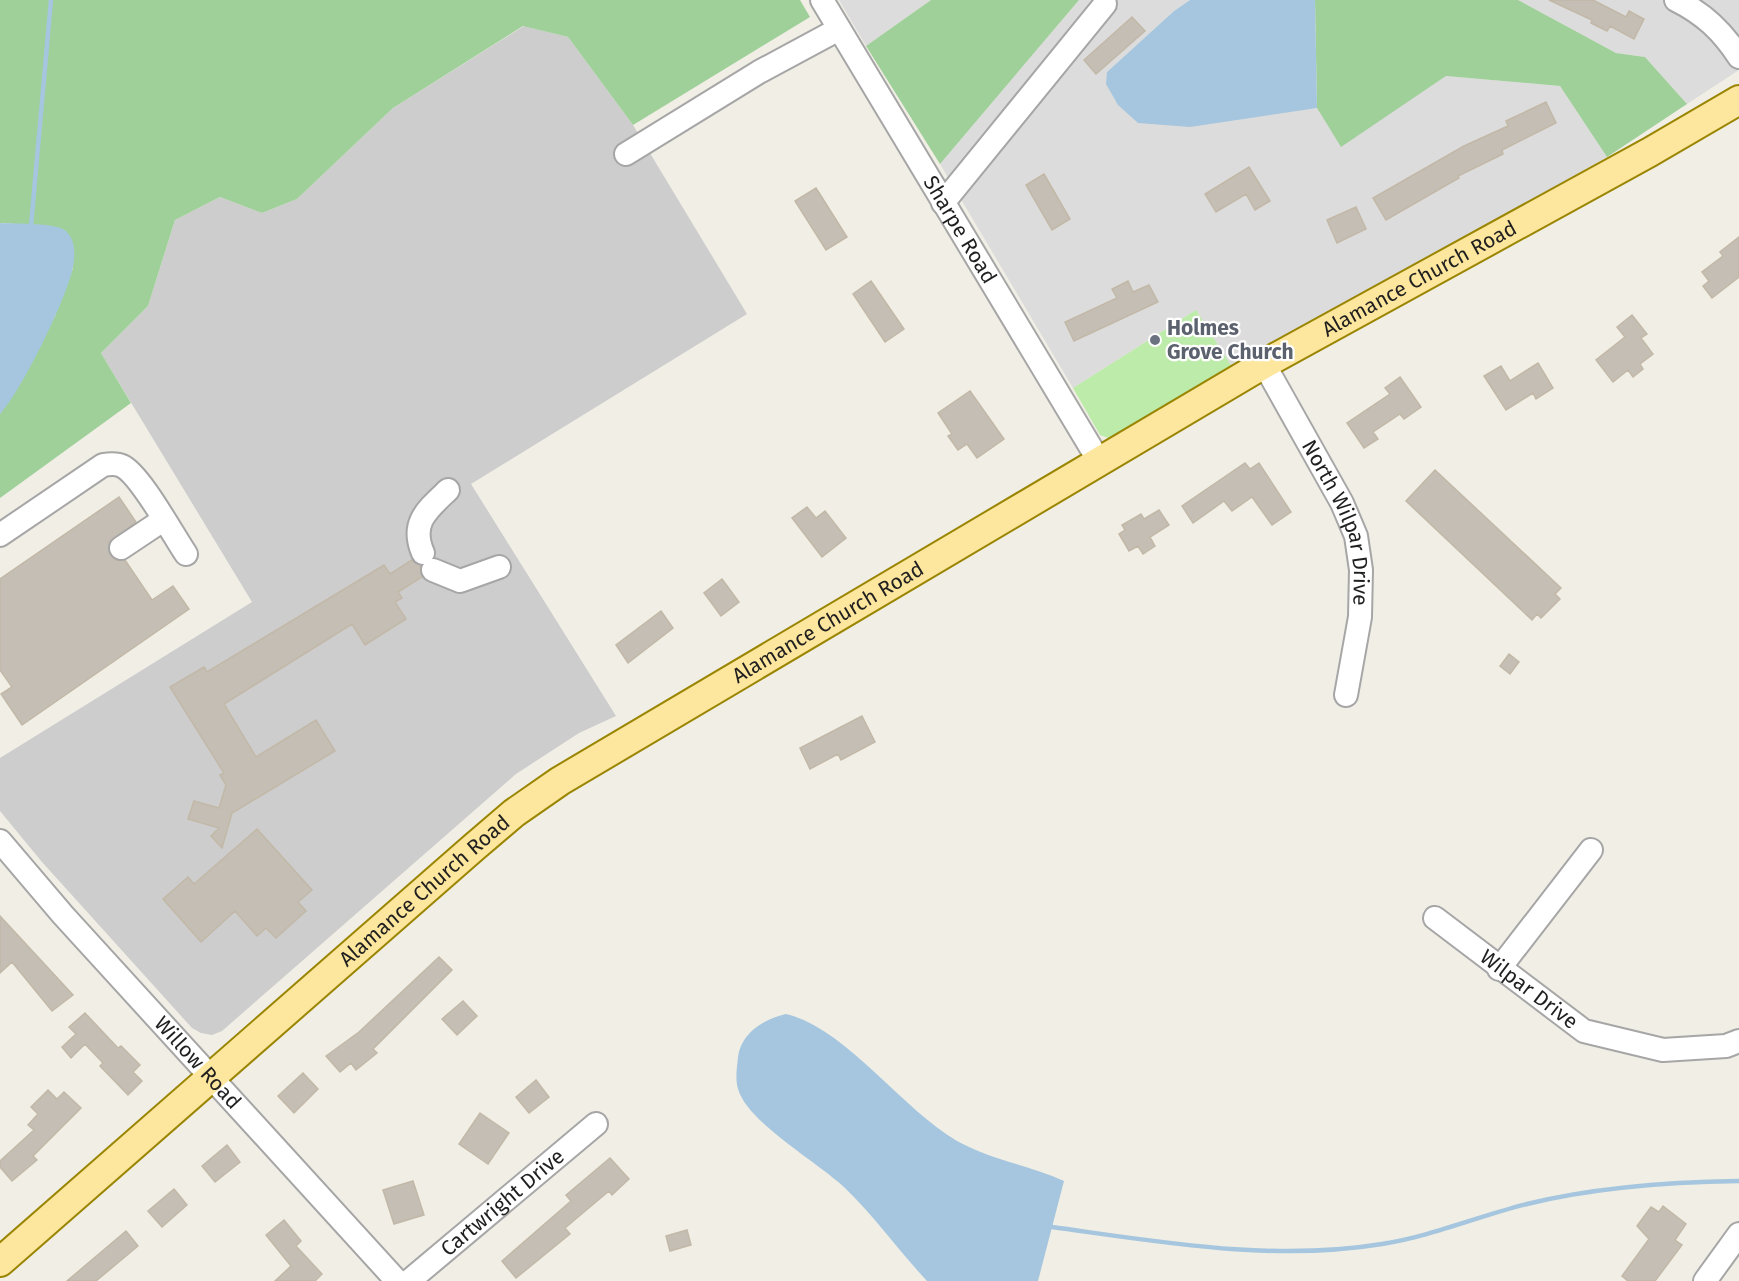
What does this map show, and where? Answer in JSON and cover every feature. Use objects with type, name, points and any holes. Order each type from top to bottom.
[{"type":"main road","name":"Alamance Church Road","points":[[0,1262],[473,848],[551,787],[1264,364],[1650,152],[1739,100]]},
{"type":"street","name":"Sharpe Road","points":[[822,0],[1099,461]]},
{"type":"street","points":[[1676,0],[1709,20],[1723,34],[1739,57]]},
{"type":"street","points":[[943,202],[1105,4]]},
{"type":"street","points":[[626,154],[759,72],[839,29]]},
{"type":"street","name":"North Wilpar Drive","points":[[1264,364],[1342,503],[1356,536],[1361,570],[1360,617],[1346,695]]},
{"type":"street","points":[[0,535],[103,465],[112,464],[122,466],[137,479],[186,554]]},
{"type":"street","points":[[448,490],[424,512],[417,538],[428,561],[460,581],[499,567]]},
{"type":"street","points":[[121,548],[163,520]]},
{"type":"street","name":"Willow Road","points":[[0,842],[63,915],[397,1281]]},
{"type":"street","points":[[1499,969],[1591,850]]},
{"type":"street","name":"Wilpar Drive","points":[[1435,918],[1499,969],[1584,1030],[1663,1050],[1726,1046],[1739,1041]]},
{"type":"street","name":"Cartwright Drive","points":[[409,1281],[596,1124]]},
{"type":"street","points":[[1705,1281],[1739,1234]]},
{"type":"shaded area","points":[[839,0],[931,0],[866,46]]},
{"type":"shaded area","points":[[1079,0],[1190,0],[1174,11],[1107,72],[1275,113],[1317,108],[1341,146],[1446,76],[1560,86],[1607,157],[1232,367],[1196,310],[1073,388],[940,164]]},
{"type":"shaded area","points":[[1518,0],[1739,0],[1739,70],[1687,104],[1645,57],[1616,53]]},
{"type":"shaded area","points":[[524,26],[568,37],[633,125],[747,314],[471,484],[616,716],[579,733],[516,774],[222,1031],[212,1035],[201,1033],[192,1028],[42,862],[0,811],[0,758],[252,602],[101,353],[148,306],[175,220],[220,197],[262,213],[297,199],[393,108]]},
{"type":"green space","points":[[0,0],[800,0],[810,17],[633,125],[568,37],[523,26],[393,108],[297,199],[262,213],[220,197],[175,220],[148,306],[101,353],[131,403],[0,498],[0,414],[29,368],[55,316],[73,268],[66,231],[51,226],[0,223]]},
{"type":"green space","points":[[931,0],[1079,0],[940,164],[866,46]]},
{"type":"green space","points":[[1315,0],[1518,0],[1616,53],[1645,57],[1687,104],[1607,157],[1560,86],[1446,76],[1341,147],[1317,108]]},
{"type":"green space","points":[[1196,310],[1232,367],[1111,439],[1100,435],[1073,388]]},
{"type":"water","points":[[1190,0],[1315,0],[1317,108],[1190,127],[1138,123],[1118,105],[1106,84],[1107,72],[1174,11]]},
{"type":"water","points":[[0,223],[46,225],[62,229],[72,240],[74,253],[69,281],[53,321],[31,366],[0,414]]},
{"type":"water","points":[[786,1014],[808,1022],[851,1051],[936,1127],[957,1141],[983,1153],[1064,1181],[1038,1281],[927,1281],[845,1188],[785,1142],[755,1115],[744,1102],[738,1089],[736,1073],[740,1048],[755,1028],[770,1019]]},
{"type":"building","points":[[1549,0],[1593,0],[1626,17],[1629,11],[1644,19],[1634,39],[1610,26],[1607,31],[1591,23],[1592,20]]},
{"type":"building","points":[[1132,17],[1145,31],[1096,74],[1084,60]]},
{"type":"building","points":[[1546,102],[1556,123],[1502,150],[1503,154],[1458,176],[1459,178],[1386,220],[1373,198],[1464,146],[1508,126],[1506,121]]},
{"type":"building","points":[[1249,167],[1270,201],[1255,210],[1246,194],[1216,212],[1205,194]]},
{"type":"building","points":[[1044,174],[1070,219],[1052,230],[1026,185]]},
{"type":"building","points":[[816,188],[847,237],[826,250],[795,201]]},
{"type":"building","points":[[1356,207],[1366,229],[1337,243],[1327,220]]},
{"type":"building","points":[[1739,237],[1739,277],[1712,298],[1703,286],[1709,281],[1702,272],[1723,256],[1720,252]]},
{"type":"building","points":[[871,281],[904,329],[885,342],[853,294]]},
{"type":"building","points":[[1128,281],[1133,292],[1149,285],[1158,302],[1074,341],[1065,322],[1117,298],[1112,289]]},
{"type":"building","points":[[1632,315],[1647,334],[1641,338],[1653,354],[1640,364],[1643,369],[1633,377],[1628,370],[1613,382],[1596,360],[1625,337],[1617,327]]},
{"type":"building","points":[[1538,363],[1553,388],[1536,399],[1533,393],[1506,410],[1484,376],[1501,366],[1510,381]]},
{"type":"building","points":[[1400,377],[1421,407],[1404,419],[1400,414],[1373,432],[1378,439],[1364,448],[1347,423],[1390,394],[1385,388]]},
{"type":"building","points":[[970,391],[1004,439],[977,458],[967,444],[958,450],[948,436],[952,434],[938,413]]},
{"type":"building","points":[[1245,463],[1250,469],[1259,463],[1291,512],[1272,525],[1252,497],[1232,511],[1224,501],[1193,523],[1182,506]]},
{"type":"building","points":[[1435,470],[1561,588],[1555,594],[1560,599],[1541,618],[1537,614],[1532,620],[1406,501]]},
{"type":"building","points":[[119,497],[136,522],[109,542],[110,555],[116,560],[125,560],[152,600],[173,586],[189,609],[22,725],[1,694],[12,687],[0,670],[0,579]]},
{"type":"building","points":[[807,507],[816,518],[825,511],[846,538],[822,557],[792,518]]},
{"type":"building","points":[[1159,510],[1169,525],[1150,537],[1155,546],[1143,554],[1138,546],[1129,551],[1119,534],[1125,530],[1122,525],[1141,514],[1144,519]]},
{"type":"building","points":[[412,560],[420,566],[422,577],[398,592],[402,598],[395,602],[406,619],[365,645],[352,624],[224,704],[256,757],[316,720],[335,751],[232,813],[222,848],[211,836],[219,828],[188,819],[194,801],[219,808],[226,785],[220,775],[224,773],[170,687],[204,667],[207,672],[384,565],[390,574]]},
{"type":"building","points":[[722,579],[739,602],[721,616],[704,593]]},
{"type":"building","points":[[661,611],[673,628],[628,663],[616,645]]},
{"type":"building","points":[[1509,654],[1519,662],[1510,674],[1500,666]]},
{"type":"building","points":[[862,716],[875,742],[841,760],[838,754],[810,769],[800,748]]},
{"type":"building","points":[[257,829],[312,890],[298,902],[306,911],[276,938],[266,928],[257,936],[235,911],[201,942],[163,899],[188,877],[194,884]]},
{"type":"building","points":[[0,916],[73,995],[52,1011],[12,962],[0,973]]},
{"type":"building","points":[[439,957],[452,970],[373,1049],[377,1053],[356,1070],[351,1063],[340,1072],[326,1056],[359,1032]]},
{"type":"building","points":[[463,1001],[477,1016],[457,1035],[442,1019]]},
{"type":"building","points":[[85,1013],[118,1048],[121,1046],[140,1065],[133,1072],[142,1081],[128,1095],[100,1066],[103,1063],[85,1044],[71,1058],[62,1047],[76,1034],[69,1027]]},
{"type":"building","points":[[303,1073],[318,1089],[294,1113],[278,1096]]},
{"type":"building","points":[[536,1080],[549,1097],[529,1113],[516,1097]]},
{"type":"building","points":[[48,1090],[57,1099],[64,1092],[81,1108],[33,1156],[37,1160],[12,1181],[0,1167],[0,1161],[34,1130],[28,1125],[38,1114],[31,1107]]},
{"type":"building","points":[[480,1113],[509,1133],[488,1164],[459,1144]]},
{"type":"building","points":[[227,1145],[240,1162],[215,1182],[202,1166]]},
{"type":"building","points":[[610,1158],[629,1179],[612,1195],[609,1191],[565,1228],[570,1234],[516,1278],[502,1261],[571,1201],[566,1195]]},
{"type":"building","points":[[413,1181],[424,1215],[394,1224],[383,1190]]},
{"type":"building","points":[[174,1189],[187,1205],[162,1227],[148,1211]]},
{"type":"building","points":[[1663,1206],[1686,1224],[1675,1240],[1682,1245],[1655,1281],[1628,1281],[1622,1276],[1649,1239],[1637,1226],[1651,1207],[1659,1212]]},
{"type":"building","points":[[284,1220],[301,1241],[296,1246],[322,1274],[315,1281],[275,1281],[291,1266],[266,1235]]},
{"type":"building","points":[[687,1230],[691,1245],[670,1251],[666,1236]]},
{"type":"building","points":[[126,1231],[138,1246],[96,1281],[67,1281]]},
{"type":"waterway","points":[[27,231],[31,226],[51,0]]},
{"type":"waterway","points":[[1047,1223],[1052,1227],[1217,1248],[1299,1251],[1341,1249],[1401,1240],[1527,1204],[1579,1193],[1658,1184],[1739,1181]]},
{"type":"place","name":"Holmes Grove Church","points":[[1155,340]]}]
